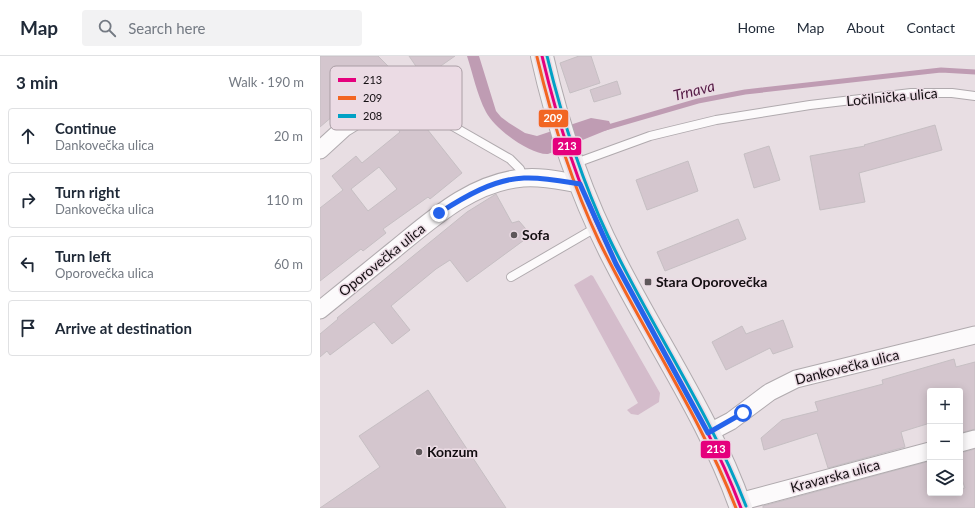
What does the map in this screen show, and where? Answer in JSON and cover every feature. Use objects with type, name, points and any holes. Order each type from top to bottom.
[{"type":"main road","points":[[542,56],[560,126],[573,166],[598,226],[636,302],[708,433],[740,505]]},
{"type":"street","points":[[320,150],[342,130]]},
{"type":"street","name":"Oporovečka ulica","points":[[320,310],[439,213],[462,199],[498,183],[523,178],[547,179],[573,166]]},
{"type":"street","name":"Dankovečka ulica","points":[[708,433],[731,421],[770,392],[796,379],[975,335]]},
{"type":"street","points":[[963,442],[975,439]]},
{"type":"street","name":"Kravarska ulica","points":[[740,505],[927,452]]},
{"type":"lane","name":"Ločilnička ulica","points":[[573,166],[650,136],[683,127],[810,105],[911,93],[952,93],[975,96]]},
{"type":"lane","points":[[459,130],[510,159],[520,169],[523,178]]},
{"type":"lane","points":[[511,277],[598,226]]},
{"type":"shaded area","points":[[467,56],[479,56],[496,111],[501,117],[525,133],[537,136],[591,118],[609,121],[612,128],[548,154],[532,150],[504,133],[490,118],[480,99]]},
{"type":"shaded area","points":[[591,275],[593,276],[660,393],[659,402],[638,415],[631,414],[627,410],[638,403],[574,285]]},
{"type":"building","points":[[320,56],[378,56],[388,66],[330,66],[330,118],[320,127]]},
{"type":"building","points":[[409,56],[455,56],[441,66],[416,66]]},
{"type":"building","points":[[579,56],[591,56],[600,83],[570,93],[560,63]]},
{"type":"building","points":[[617,81],[621,94],[594,102],[590,90]]},
{"type":"building","points":[[935,125],[942,150],[859,173],[865,202],[820,210],[810,156],[865,146],[864,145]]},
{"type":"building","points":[[398,130],[428,130],[462,173],[430,199],[428,197],[383,229],[386,233],[363,251],[361,249],[320,281],[320,208],[343,190],[332,176],[356,156],[362,163],[400,132]],"holes":[[[379,167],[397,189],[368,211],[351,189]]]},
{"type":"building","points":[[769,146],[780,180],[754,188],[744,154]]},
{"type":"building","points":[[688,161],[698,191],[647,210],[636,180]]},
{"type":"building","points":[[496,194],[512,223],[519,221],[531,235],[467,282],[450,260],[436,269],[391,306],[410,330],[392,344],[374,322],[330,355],[327,351],[320,357],[320,334],[338,319],[337,318],[467,212]]},
{"type":"building","points":[[738,219],[746,239],[665,271],[657,252]]},
{"type":"building","points":[[783,320],[793,347],[773,354],[770,348],[726,370],[712,342],[742,326],[746,334]]},
{"type":"building","points":[[954,359],[956,367],[975,362],[975,429],[963,432],[963,388],[927,388],[927,424],[901,432],[905,447],[828,468],[817,433],[764,450],[761,438],[782,420],[818,411],[815,402],[883,384],[882,380]]},
{"type":"building","name":"Konzum","points":[[428,390],[506,508],[320,508],[380,467],[359,436]]},
{"type":"building","points":[[975,449],[975,508],[763,508],[763,506],[927,462],[927,496],[963,496],[963,488],[965,488],[963,482],[963,452]]},
{"type":"waterway","name":"Trnava","points":[[605,128],[698,101],[745,92],[941,70],[975,72]]},
{"type":"transit line","name":"213","points":[[542,56],[568,149],[594,217],[621,273],[711,439],[741,508]]},
{"type":"transit line","name":"208","points":[[547,56],[573,148],[598,214],[625,270],[698,403],[746,506]]},
{"type":"transit line","name":"209","points":[[537,57],[563,150],[589,219],[616,274],[705,439],[736,508]]},
{"type":"place","name":"Sofa","points":[[514,235]]},
{"type":"place","name":"Stara Oporovečka","points":[[648,282]]},
{"type":"place","name":"Konzum","points":[[419,452]]},
{"type":"route","points":[[439,213],[462,199],[483,189],[511,180],[534,178],[580,184],[601,234],[616,264],[708,433],[743,413]]}]
